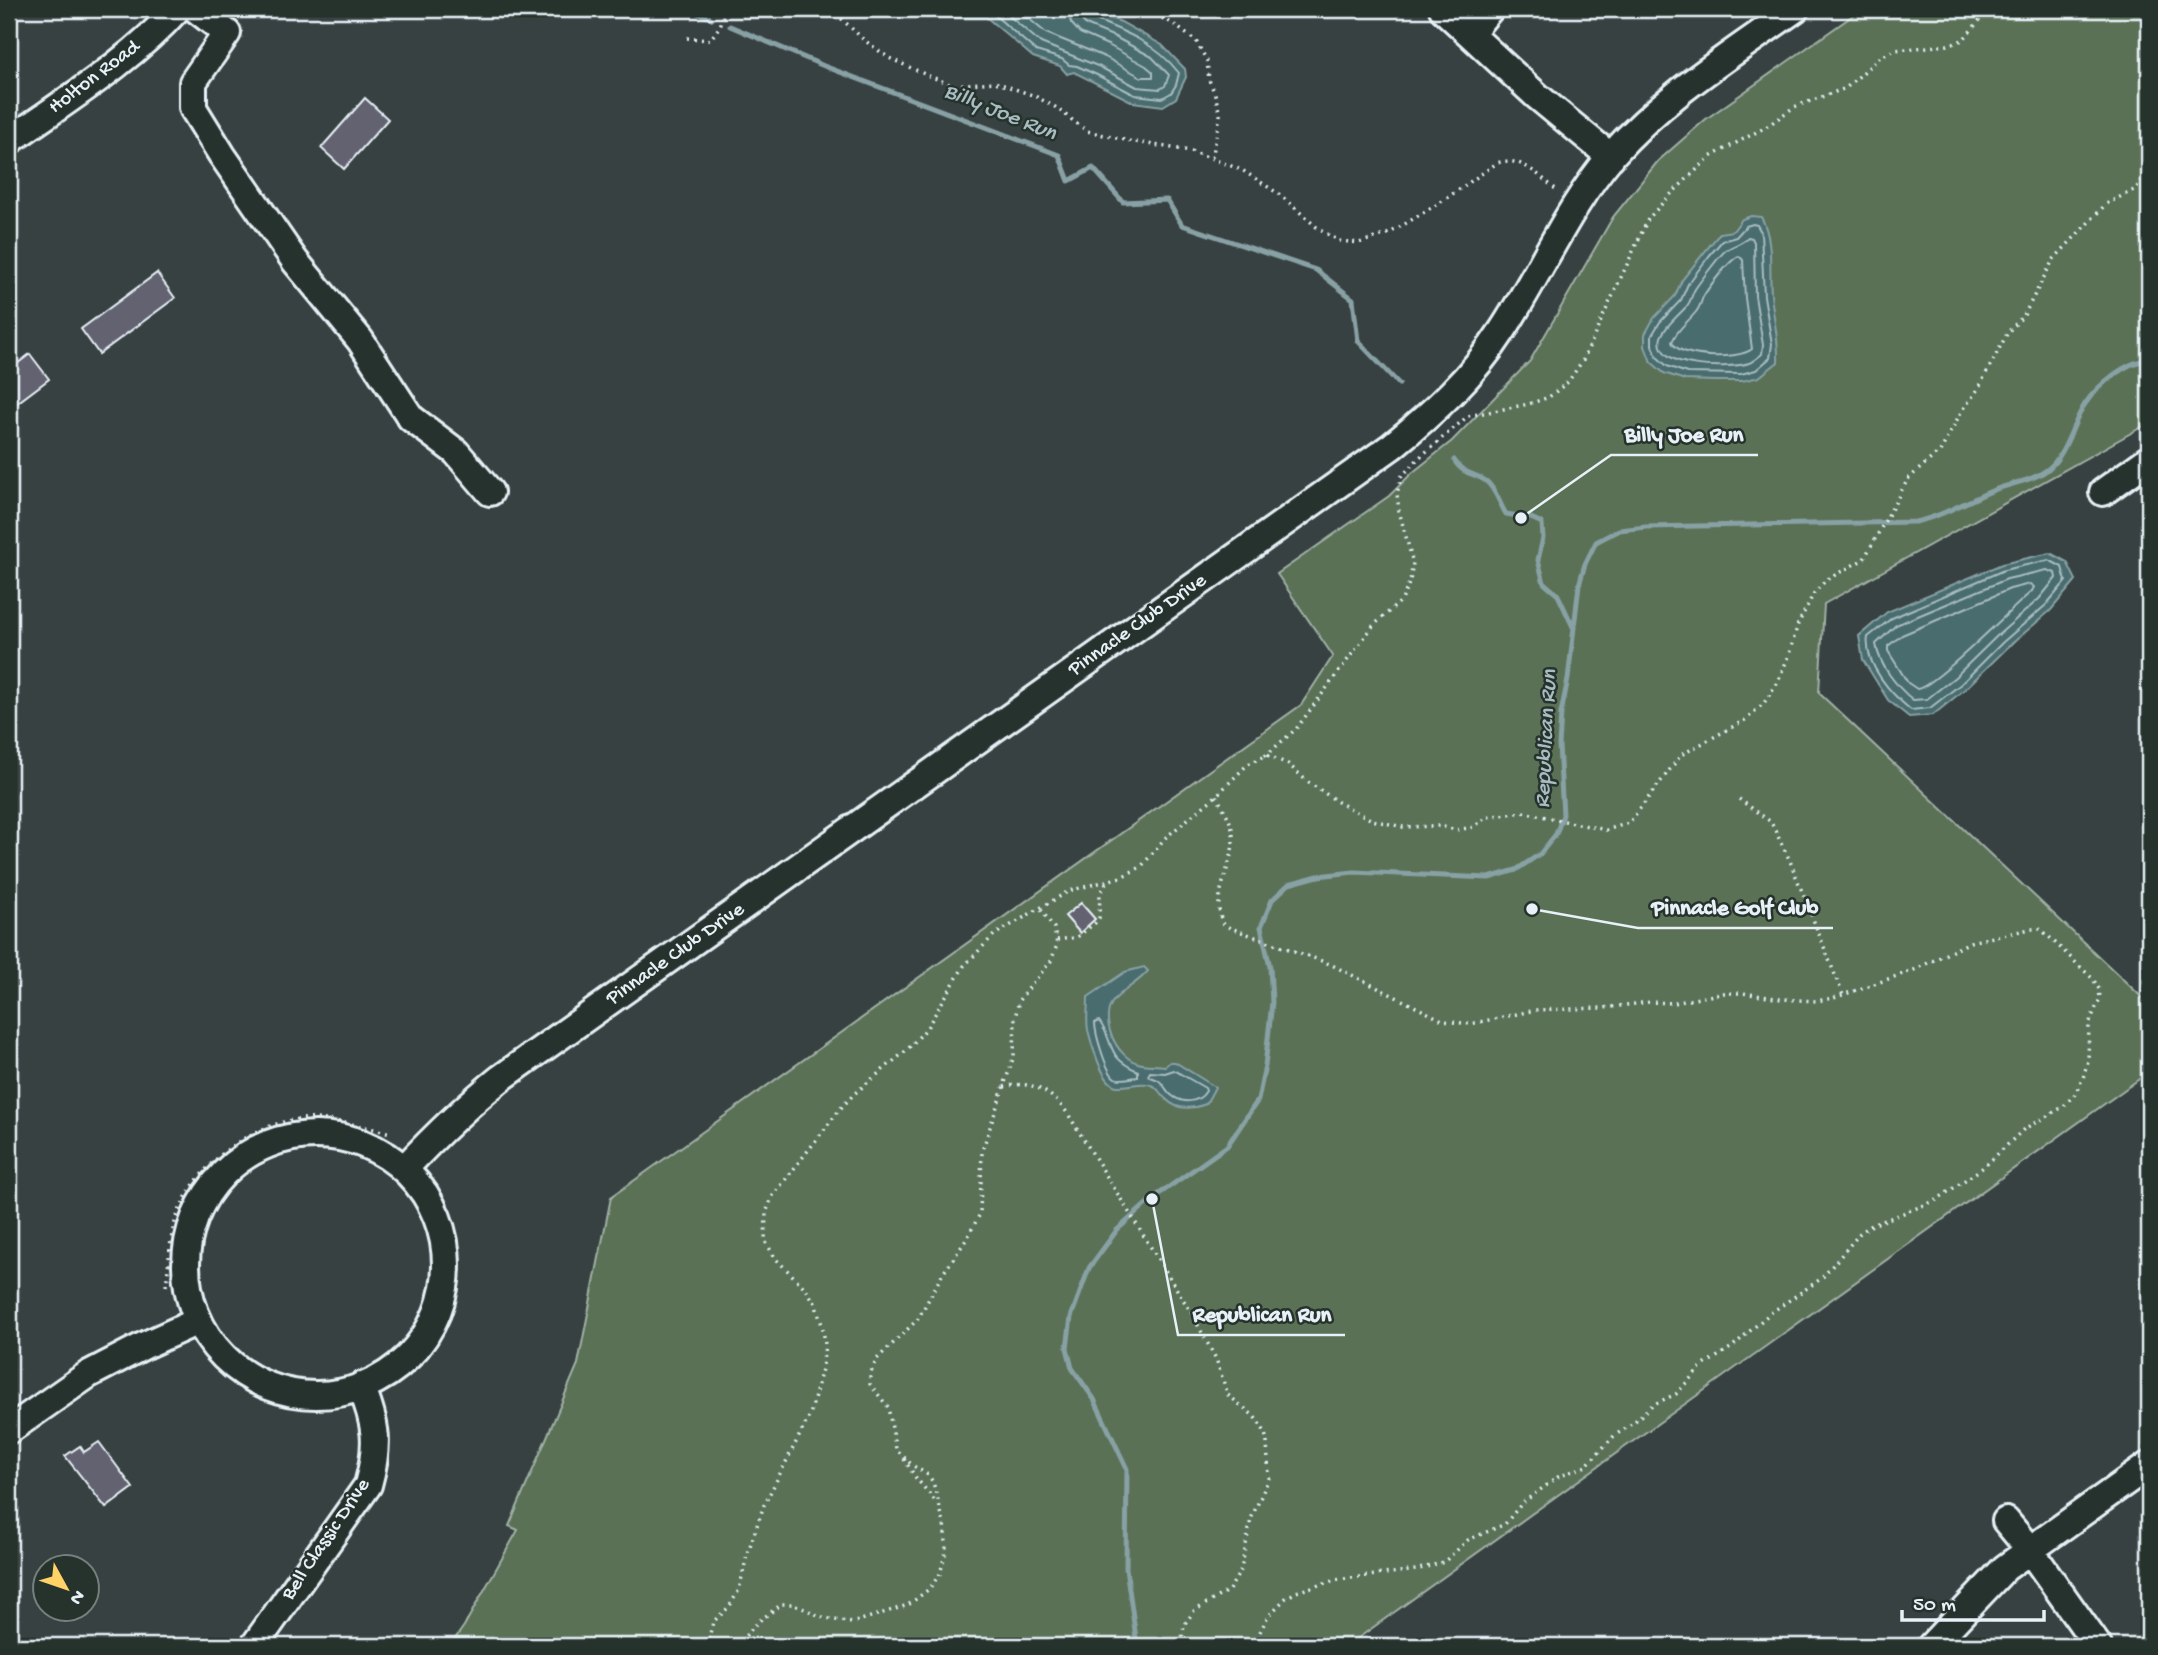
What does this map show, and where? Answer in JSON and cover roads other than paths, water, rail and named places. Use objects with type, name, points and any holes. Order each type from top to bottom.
[{"type":"street","name":"Holton Road","points":[[9,141],[127,56],[177,9]]},
{"type":"street","points":[[196,9],[227,33],[193,82],[193,108],[295,261],[360,340],[411,418],[456,452],[490,492]]},
{"type":"street","points":[[1443,9],[1537,96],[1611,157]]},
{"type":"street","points":[[1470,33],[1490,9]]},
{"type":"street","name":"Pinnacle Club Drive","points":[[404,1170],[440,1131],[501,1079],[1423,421],[1450,395],[1501,333],[1566,220],[1611,157],[1637,129],[1677,94],[1795,9]]},
{"type":"street","points":[[2103,492],[2149,459]]},
{"type":"street","points":[[334,1136],[375,1149],[404,1170],[424,1193],[438,1222],[446,1262],[439,1305],[430,1326],[416,1347],[385,1374],[361,1386],[342,1392],[315,1395],[289,1392],[266,1385],[228,1361],[211,1342],[198,1321],[186,1280],[189,1237],[196,1213],[225,1172],[247,1154],[271,1143],[293,1137],[334,1136]]},
{"type":"street","points":[[9,1430],[89,1374],[198,1321]]},
{"type":"street","name":"Bell Classic Drive","points":[[254,1646],[368,1485],[375,1457],[376,1434],[371,1409],[361,1386]]},
{"type":"street","points":[[1931,1646],[2005,1568],[2149,1465]]},
{"type":"street","points":[[2006,1521],[2030,1550],[2098,1646]]},
{"type":"water","points":[[921,9],[1086,9],[1121,22],[1162,45],[1185,69],[1186,77],[1176,98],[1163,106],[1133,102],[1074,72],[1067,74],[1060,66],[1033,57],[986,17],[941,17]]},
{"type":"water","points":[[1761,217],[1768,235],[1778,362],[1759,377],[1742,381],[1685,380],[1664,373],[1651,362],[1645,346],[1645,334],[1654,318],[1675,296],[1682,280],[1720,233],[1733,231],[1742,219]]},
{"type":"water","points":[[2050,553],[2067,562],[2076,580],[2051,610],[1965,689],[1933,715],[1909,717],[1888,700],[1863,660],[1859,636],[1887,612],[2002,564]]},
{"type":"water","points":[[1144,967],[1148,971],[1118,996],[1110,1008],[1108,1017],[1112,1036],[1130,1059],[1141,1064],[1165,1066],[1175,1062],[1215,1087],[1206,1104],[1190,1108],[1175,1106],[1151,1085],[1117,1086],[1107,1079],[1098,1062],[1088,1030],[1088,997],[1125,972]]},
{"type":"waterway","name":"Billy Joe Run","points":[[689,9],[712,19]]},
{"type":"waterway","name":"Billy Joe Run","points":[[730,26],[824,66],[1059,155],[1069,181],[1093,168],[1123,202],[1167,200],[1182,225],[1316,270],[1353,299],[1358,341],[1399,384]]},
{"type":"waterway","name":"Republican Run","points":[[1134,1646],[1136,1638],[1126,1568],[1127,1469],[1094,1399],[1072,1368],[1067,1348],[1071,1317],[1089,1268],[1117,1230],[1152,1199],[1227,1146],[1258,1100],[1265,1066],[1272,1002],[1270,967],[1261,927],[1272,900],[1289,884],[1318,876],[1354,872],[1489,878],[1516,870],[1540,854],[1556,834],[1563,815],[1559,745],[1561,713],[1568,679],[1579,585],[1585,564],[1596,542],[1619,530],[1646,527],[1915,522],[1925,519],[2048,469],[2065,447],[2080,412],[2097,389],[2122,369],[2149,360]]},
{"type":"waterway","name":"Billy Joe Run","points":[[1454,460],[1465,471],[1489,484],[1506,514],[1531,518],[1542,523],[1543,538],[1538,560],[1544,583],[1558,595],[1573,627]]},
{"type":"place","name":"Billy Joe Run","points":[[1521,518]]},
{"type":"place","name":"Pinnacle Golf Club","points":[[1532,909]]},
{"type":"place","name":"Republican Run","points":[[1152,1199]]}]
